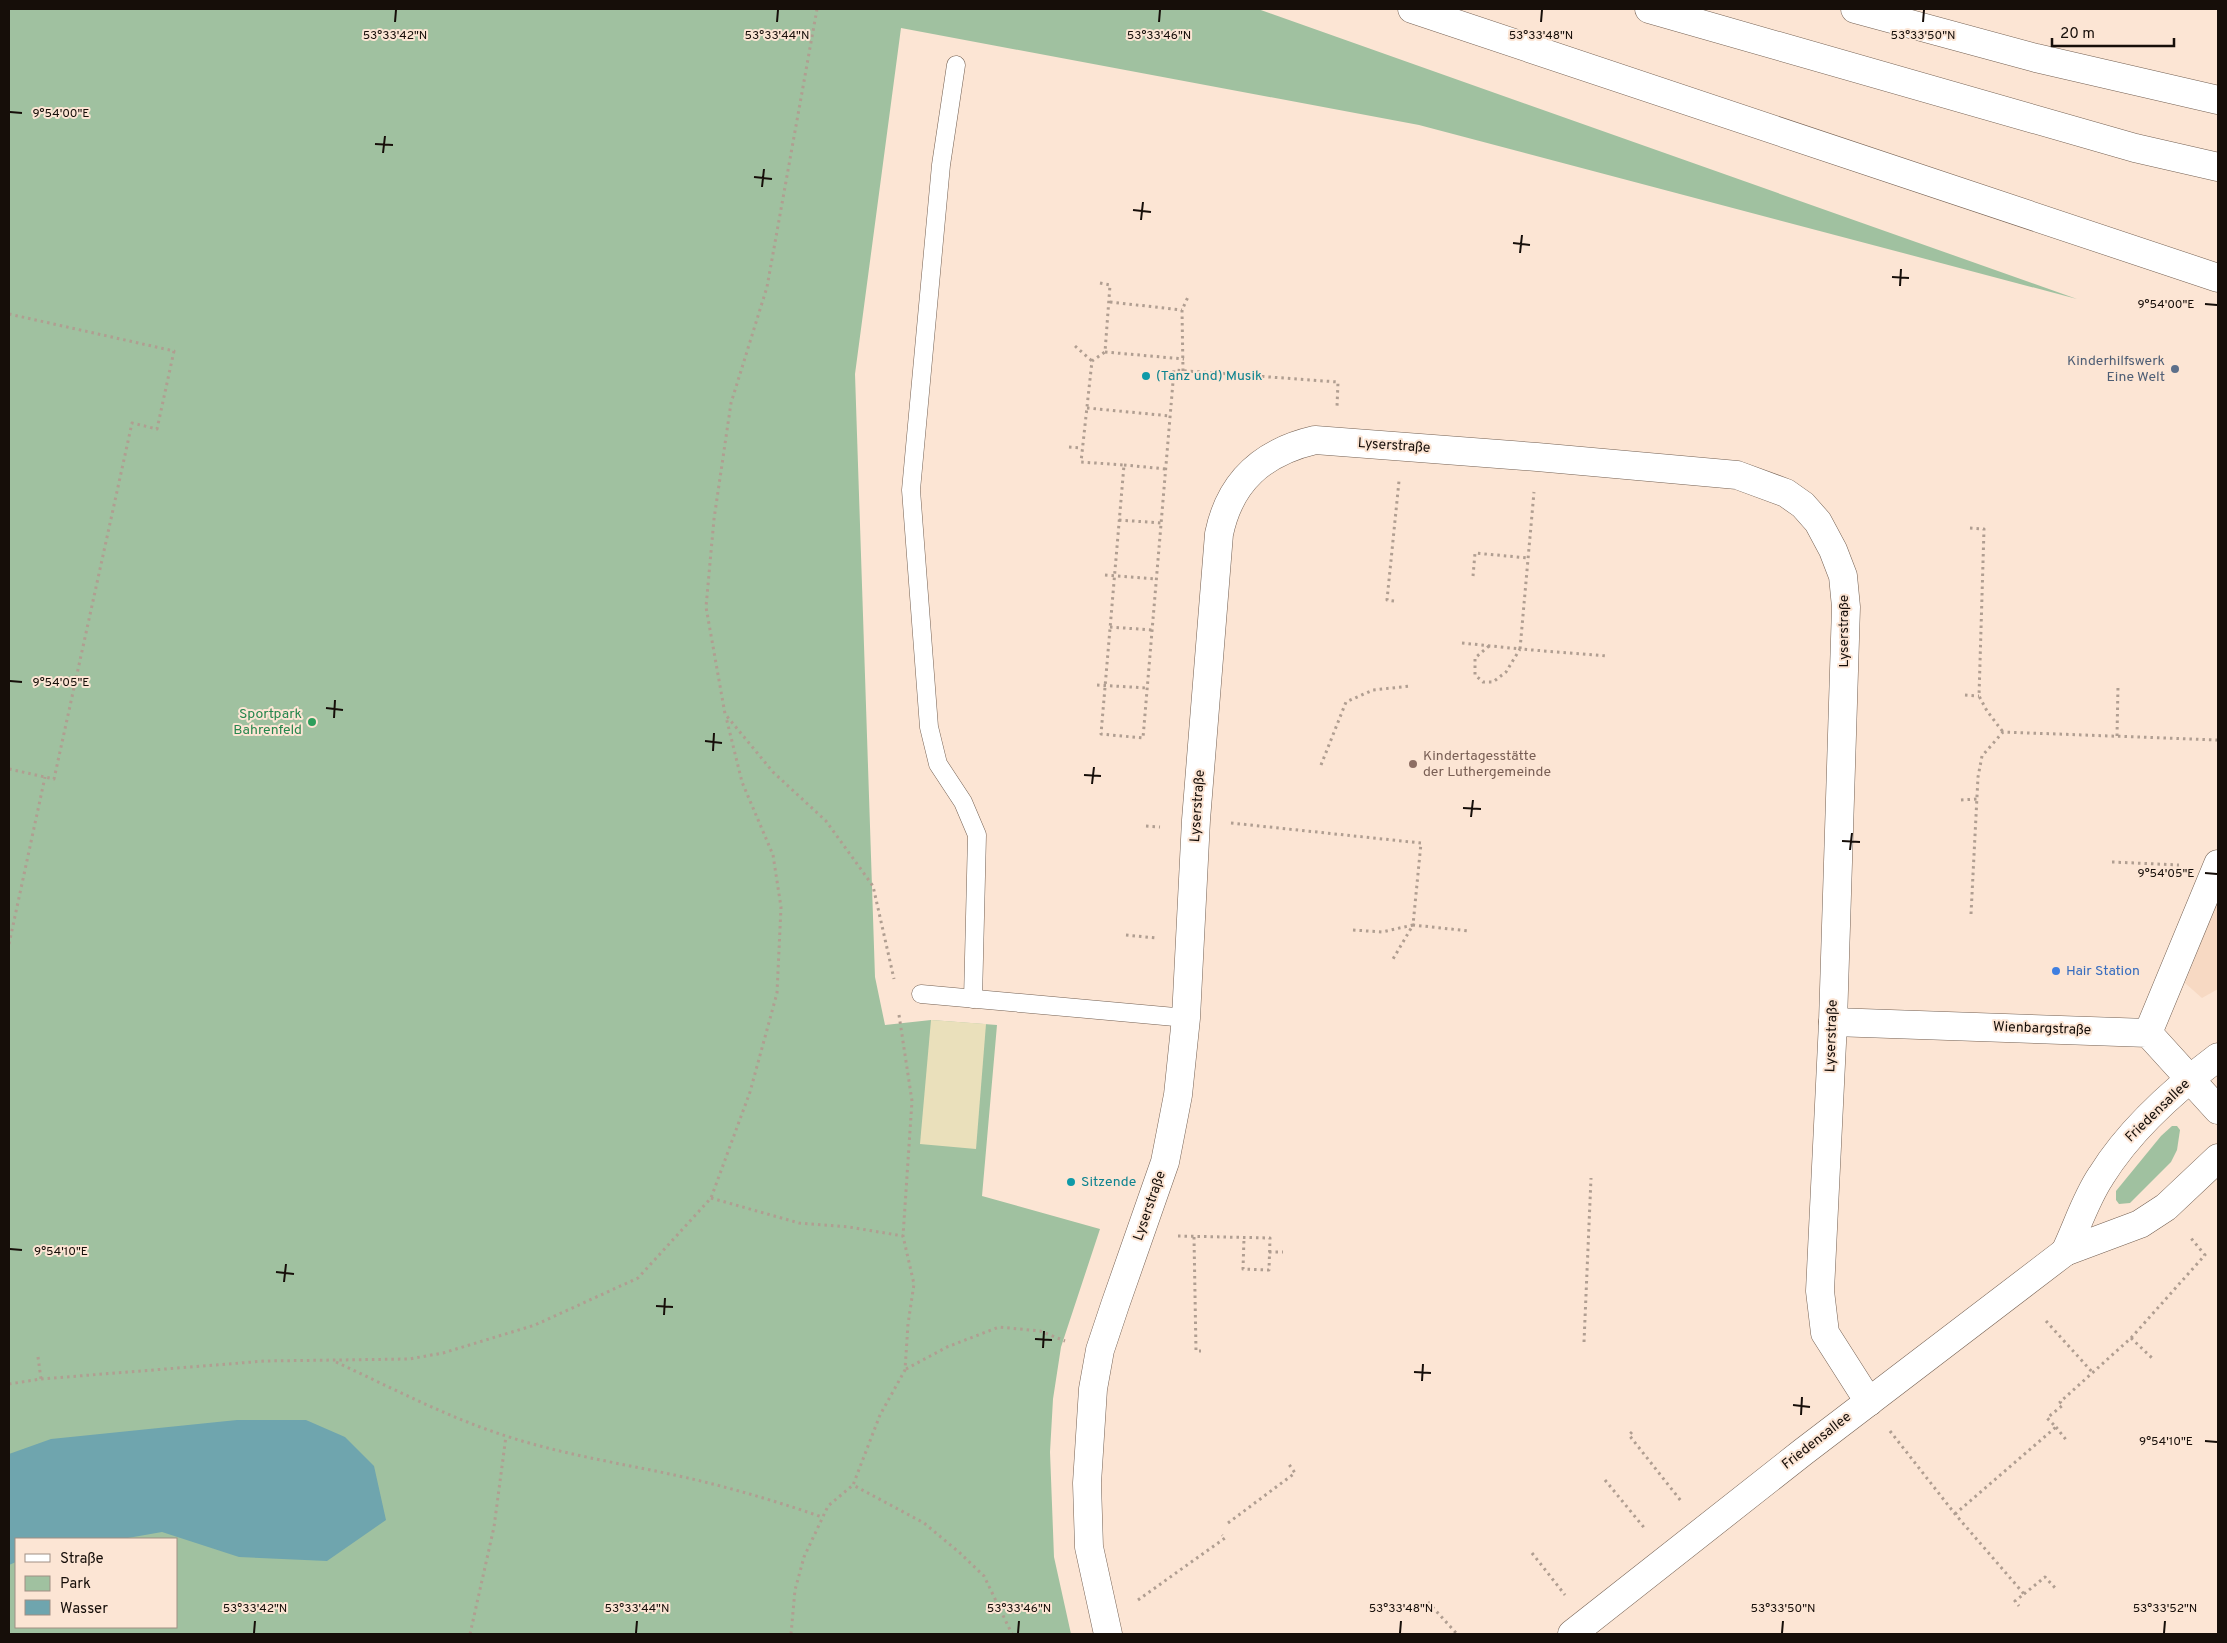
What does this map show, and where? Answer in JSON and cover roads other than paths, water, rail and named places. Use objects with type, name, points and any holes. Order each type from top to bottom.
[{"type":"main road","points":[[1412,9],[2218,278]]},
{"type":"main road","points":[[1649,9],[2134,148],[2218,167]]},
{"type":"main road","points":[[1855,9],[2036,58],[2218,100]]},
{"type":"main road","name":"Lyserstraße","points":[[1106,1629],[1089,1547],[1087,1483],[1092,1398],[1100,1350],[1165,1162],[1178,1095],[1186,1018],[1196,820],[1219,534],[1224,512],[1234,492],[1259,464],[1299,444],[1316,440],[1737,475],[1786,493],[1803,505],[1818,522],[1833,550],[1843,576],[1846,608],[1832,1022],[1820,1291],[1825,1333],[1869,1402]]},
{"type":"main road","points":[[2218,865],[2148,1033],[2191,1078],[2218,1110]]},
{"type":"main road","name":"Wienbargstraße","points":[[1832,1022],[2148,1033]]},
{"type":"main road","name":"Friedensallee","points":[[2066,1252],[2100,1177],[2121,1146],[2191,1078],[2218,1057]]},
{"type":"main road","name":"Friedensallee","points":[[1575,1633],[1869,1402],[2066,1252],[2140,1224],[2166,1207],[2218,1158]]},
{"type":"lane","points":[[956,65],[941,165],[911,490],[929,727],[938,764],[963,802],[977,835],[973,999]]},
{"type":"lane","points":[[921,994],[1186,1018]]},
{"type":"water","points":[[237,1420],[306,1420],[345,1437],[374,1466],[386,1520],[327,1561],[239,1557],[162,1532],[128,1538],[15,1538],[15,1562],[9,1565],[9,1454],[51,1439]]},
{"type":"place","name":"Kinderhilfswerk Eine Welt","points":[[2175,369]]},
{"type":"place","name":"(Tanz und) Musik","points":[[1146,376]]},
{"type":"place","name":"Sportpark Bahrenfeld","points":[[312,722]]},
{"type":"place","name":"Kindertagesstätte der Luthergemeinde","points":[[1413,764]]},
{"type":"place","name":"Hair Station","points":[[2056,971]]},
{"type":"place","name":"Sitzende","points":[[1071,1182]]}]
